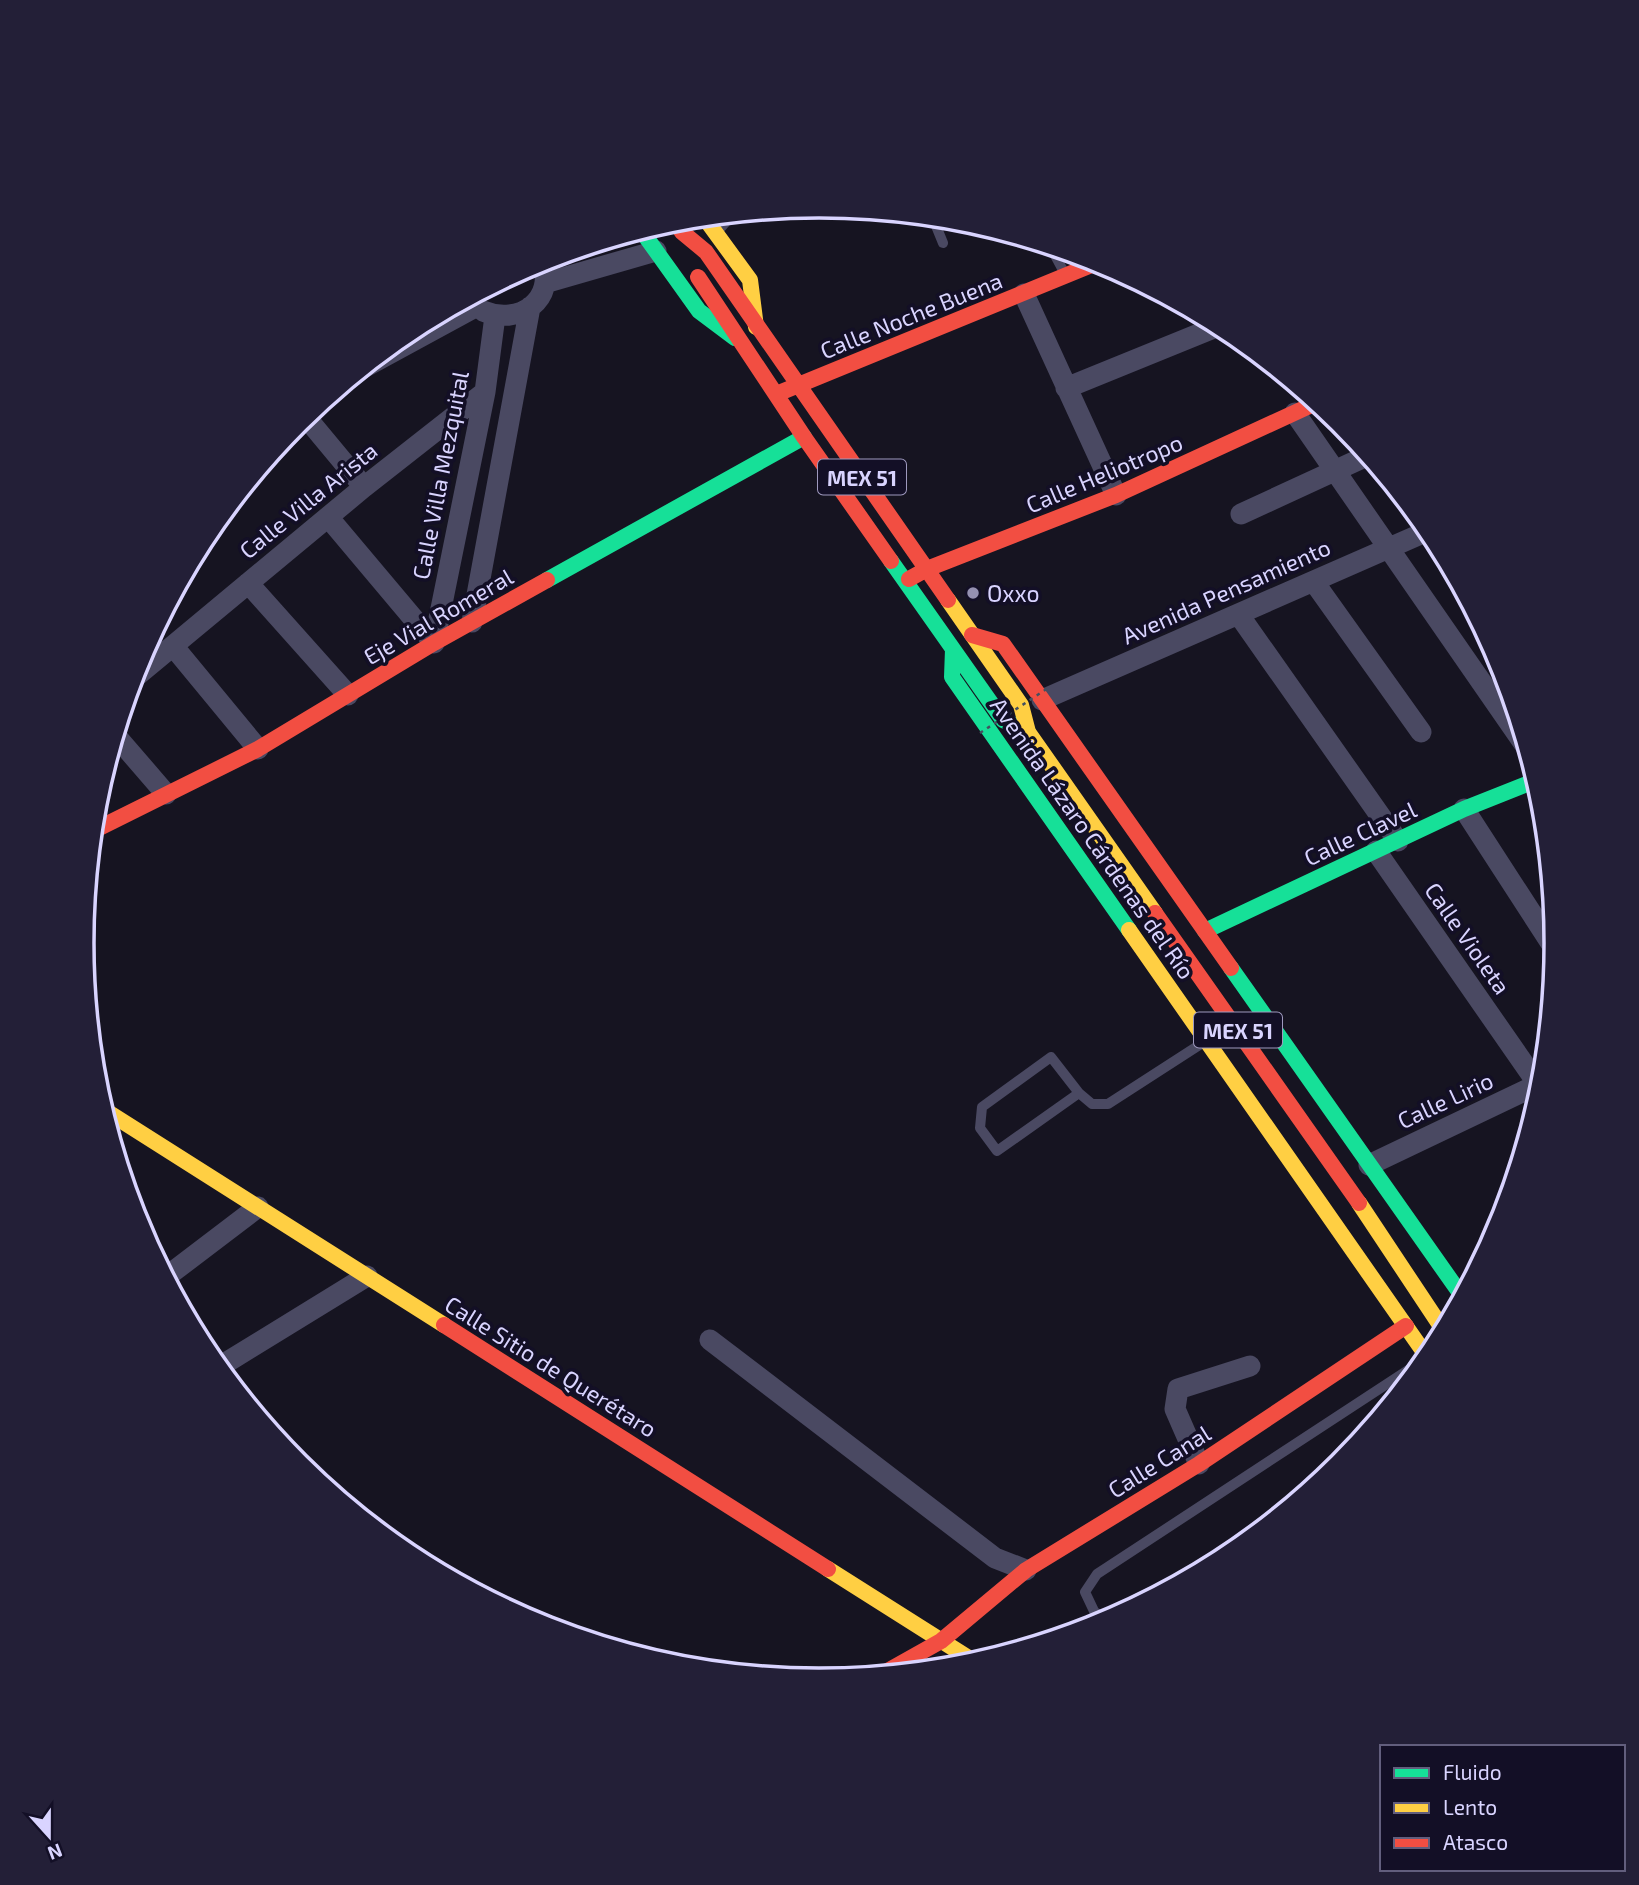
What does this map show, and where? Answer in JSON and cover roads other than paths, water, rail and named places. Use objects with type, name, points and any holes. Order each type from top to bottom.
[{"type":"main road","name":"Avenida Lázaro Cárdenas del Río","points":[[711,226],[750,280],[757,327]]},
{"type":"main road","name":"Avenida Lázaro Cárdenas del Río","points":[[682,230],[706,253],[927,569],[1021,705],[1028,732],[1342,1178],[1437,1321]]},
{"type":"main road","name":"Avenida Lázaro Cárdenas del Río","points":[[679,231],[688,258],[738,341],[804,437],[1003,720],[1028,732]]},
{"type":"main road","name":"Avenida Lázaro Cárdenas del Río","points":[[647,238],[699,311],[738,341]]},
{"type":"main road","name":"Calle Noche Buena","points":[[776,394],[1084,268]]},
{"type":"main road","name":"Calle Heliotropo","points":[[906,581],[927,569],[1116,495],[1308,407]]},
{"type":"main road","name":"Eje Vial Romeral","points":[[104,825],[257,749],[433,643],[804,437]]},
{"type":"main road","name":"Avenida Lázaro Cárdenas del Río","points":[[972,635],[1003,644],[1045,694],[1205,931],[1456,1288]]},
{"type":"main road","name":"Avenida Lázaro Cárdenas del Río","points":[[953,649],[952,677],[1421,1347]]},
{"type":"main road","name":"Calle Clavel","points":[[1205,931],[1464,809],[1527,784]]},
{"type":"main road","points":[[105,818],[122,815]]},
{"type":"main road","name":"Calle Sitio de Querétaro","points":[[116,1117],[962,1654]]},
{"type":"main road","name":"Calle Canal","points":[[904,1662],[942,1641],[1026,1570],[1199,1464],[1406,1326]]},
{"type":"street","points":[[545,283],[656,251]]},
{"type":"street","points":[[421,338],[481,306],[509,317],[530,307],[540,297],[545,283],[544,272]]},
{"type":"street","points":[[1024,294],[1116,495]]},
{"type":"street","name":"Calle Villa Mezquital","points":[[433,643],[485,392],[481,306]]},
{"type":"street","points":[[472,622],[530,307]]},
{"type":"street","points":[[1066,388],[1207,331]]},
{"type":"street","name":"Calle Villa Arista","points":[[150,664],[364,487],[485,392]]},
{"type":"street","points":[[1294,413],[1511,724]]},
{"type":"street","points":[[312,425],[364,487]]},
{"type":"street","points":[[1241,514],[1361,460]]},
{"type":"street","points":[[328,517],[433,643]]},
{"type":"street","name":"Avenida Pensamiento","points":[[1045,694],[1239,615],[1418,535]]},
{"type":"street","points":[[1314,582],[1421,732]]},
{"type":"street","points":[[248,583],[348,695]]},
{"type":"street","points":[[1239,615],[1398,841]]},
{"type":"street","points":[[173,646],[257,749]]},
{"type":"street","points":[[122,744],[166,794]]},
{"type":"street","points":[[1464,809],[1544,932]]},
{"type":"street","name":"Calle Violeta","points":[[1376,851],[1533,1073]]},
{"type":"street","name":"Calle Lirio","points":[[1370,1165],[1529,1090]]},
{"type":"street","points":[[174,1271],[258,1207]]},
{"type":"street","points":[[228,1361],[367,1276]]},
{"type":"street","points":[[710,1340],[995,1558],[1026,1570]]},
{"type":"street","points":[[1199,1464],[1175,1409],[1178,1389],[1250,1366]]},
{"type":"lane","points":[[716,233],[724,224]]},
{"type":"lane","points":[[937,227],[943,243]]},
{"type":"lane","points":[[1056,257],[1066,276]]},
{"type":"lane","points":[[1079,1093],[997,1151],[980,1128],[982,1107],[1051,1057],[1079,1093],[1092,1104],[1108,1104],[1207,1041]]},
{"type":"lane","points":[[1096,1612],[1085,1592],[1097,1574],[1402,1374]]},
{"type":"place","name":"Oxxo","points":[[973,593]]}]
